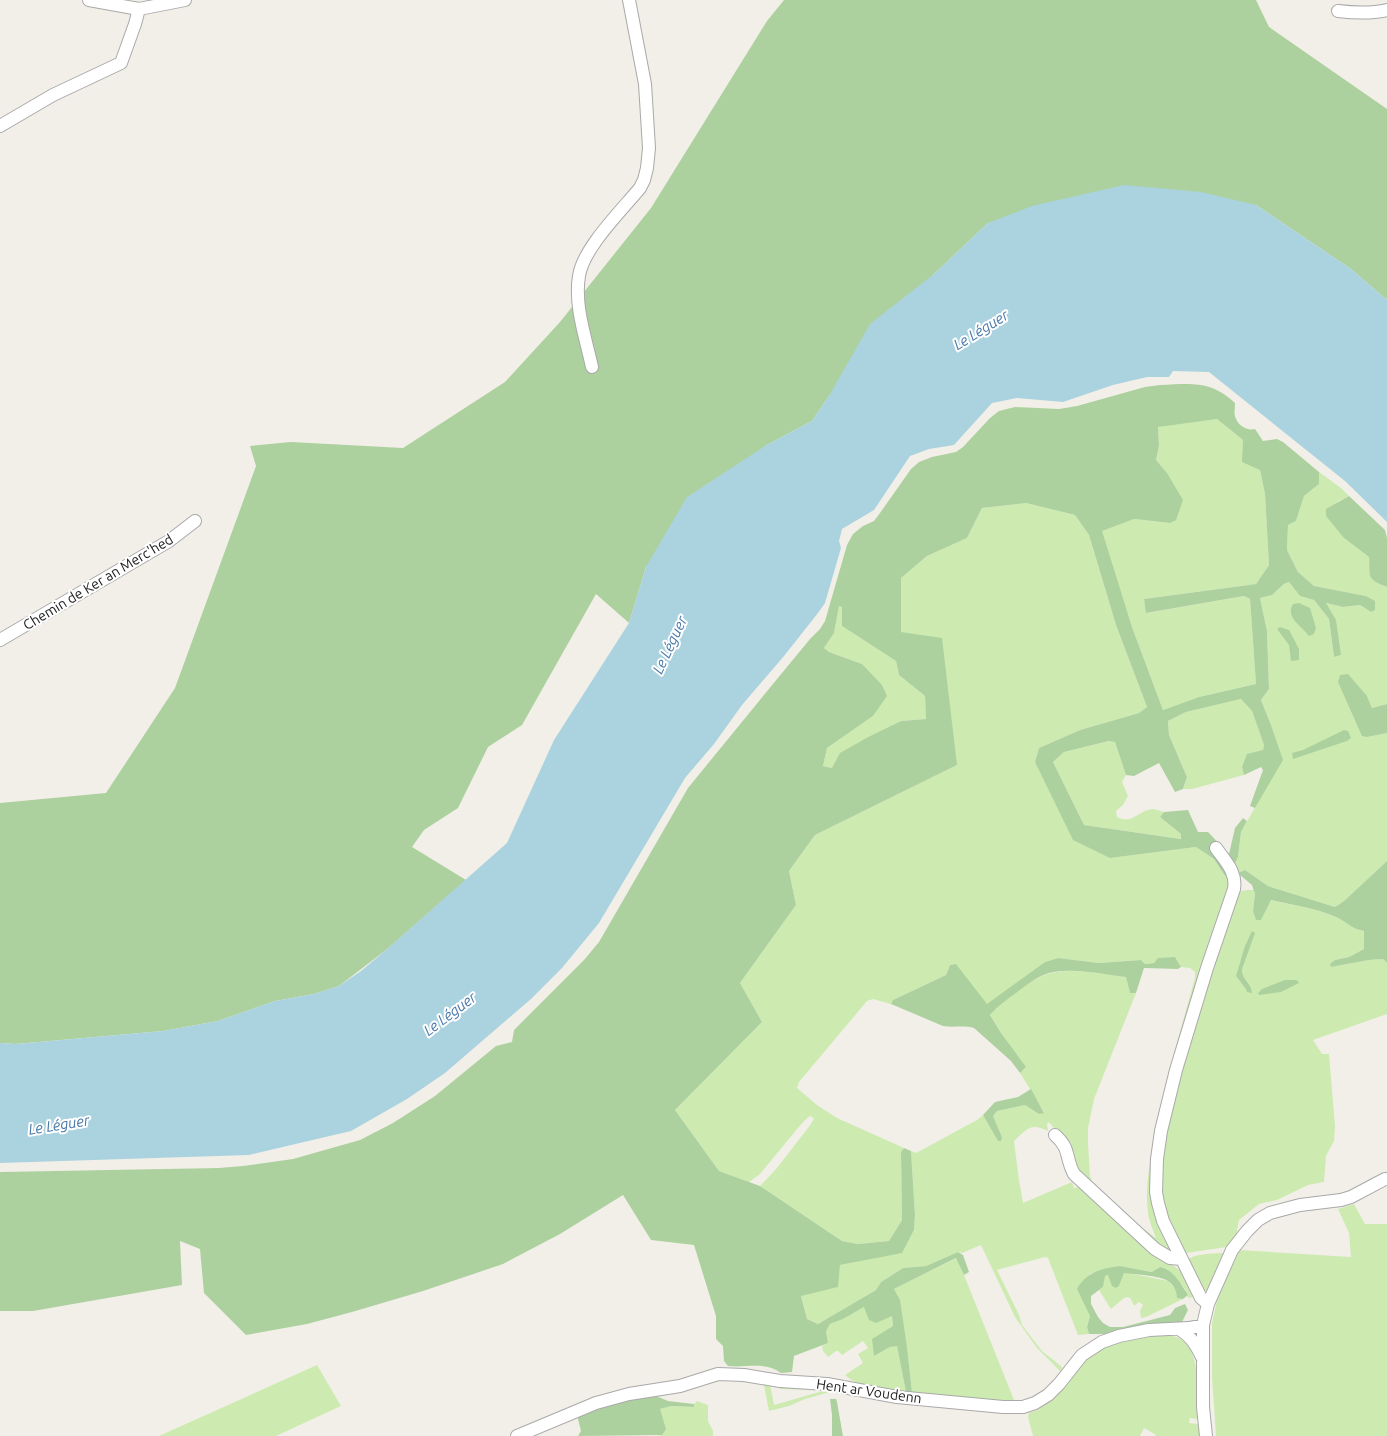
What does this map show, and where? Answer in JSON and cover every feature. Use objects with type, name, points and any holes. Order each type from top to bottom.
[{"type":"street","points":[[89,0],[139,9],[185,0]]},
{"type":"street","points":[[592,367],[579,307],[579,275],[588,252],[640,188],[647,168],[649,148],[645,84],[629,0]]},
{"type":"street","points":[[0,126],[54,95],[121,63],[136,24],[139,9]]},
{"type":"street","points":[[1338,11],[1359,14],[1387,10]]},
{"type":"street","name":"Chemin de Ker an Merc'hed","points":[[0,640],[169,541],[195,521]]},
{"type":"street","points":[[1208,1304],[1201,1298],[1160,1212],[1156,1192],[1156,1164],[1161,1130],[1176,1070],[1207,968],[1234,889],[1235,879],[1233,873],[1216,848]]},
{"type":"street","points":[[1055,1135],[1066,1146],[1070,1166],[1074,1174],[1155,1249],[1170,1258],[1181,1259]]},
{"type":"street","points":[[1206,1436],[1203,1407],[1203,1325],[1208,1304],[1232,1250],[1258,1220],[1270,1213],[1281,1209],[1346,1199],[1385,1179]]},
{"type":"street","name":"Hent ar Voudenn","points":[[517,1436],[603,1401],[637,1392],[680,1386],[718,1374],[818,1383],[897,1397],[1003,1407],[1023,1407],[1035,1403],[1048,1395],[1082,1355],[1102,1342],[1119,1336],[1149,1330],[1162,1328],[1179,1329],[1203,1325]]},
{"type":"street","points":[[1179,1329],[1188,1334],[1193,1340],[1203,1359]]},
{"type":"green space","points":[[784,0],[1256,0],[1269,27],[1387,109],[1387,300],[1351,269],[1256,205],[988,223],[934,274],[829,396],[812,421],[765,446],[646,567],[629,623],[596,594],[522,725],[488,747],[458,808],[424,830],[412,847],[466,880],[386,950],[339,986],[314,994],[275,1001],[218,1021],[163,1031],[16,1044],[0,1043],[0,803],[106,793],[175,688],[256,466],[250,446],[291,442],[403,448],[505,382],[560,322],[651,208],[767,21]]},
{"type":"green space","points":[[1191,384],[1217,390],[1235,403],[1235,416],[1240,425],[1249,429],[1255,429],[1263,441],[1277,439],[1283,442],[1319,472],[1319,484],[1304,496],[1296,521],[1288,525],[1287,550],[1298,572],[1314,586],[1366,596],[1375,601],[1375,610],[1371,612],[1360,605],[1343,607],[1326,603],[1336,620],[1341,655],[1334,657],[1329,619],[1314,600],[1300,596],[1289,582],[1272,595],[1260,598],[1267,631],[1269,689],[1261,700],[1283,760],[1255,808],[1250,806],[1263,770],[1261,767],[1244,775],[1242,767],[1247,754],[1263,750],[1264,745],[1252,711],[1241,699],[1186,712],[1168,721],[1169,735],[1187,777],[1183,789],[1175,792],[1159,763],[1134,776],[1126,775],[1115,742],[1109,741],[1064,752],[1053,762],[1084,825],[1181,839],[1181,834],[1160,817],[1164,812],[1188,810],[1198,832],[1208,832],[1229,854],[1235,828],[1243,818],[1247,821],[1241,832],[1238,857],[1234,866],[1225,876],[1214,859],[1196,847],[1110,858],[1073,840],[1035,762],[1039,748],[1080,730],[1139,713],[1147,707],[1116,625],[1089,535],[1075,515],[1026,503],[982,508],[967,538],[927,556],[901,578],[901,632],[942,638],[957,765],[815,835],[789,871],[796,905],[740,983],[762,1022],[675,1110],[719,1171],[760,1186],[842,1241],[858,1244],[889,1241],[902,1220],[901,1152],[904,1148],[911,1151],[915,1215],[914,1230],[902,1253],[840,1265],[838,1287],[801,1296],[807,1319],[818,1324],[876,1290],[881,1282],[903,1268],[926,1266],[958,1252],[963,1255],[969,1272],[964,1275],[956,1258],[894,1289],[900,1300],[912,1392],[906,1392],[897,1346],[890,1347],[874,1356],[872,1339],[893,1326],[892,1316],[876,1323],[869,1320],[864,1307],[830,1324],[826,1331],[828,1343],[794,1356],[792,1372],[781,1373],[775,1369],[762,1366],[728,1366],[724,1361],[723,1346],[716,1339],[716,1316],[694,1245],[651,1240],[623,1195],[560,1234],[503,1264],[423,1291],[307,1324],[246,1335],[204,1293],[200,1249],[180,1241],[182,1285],[33,1311],[0,1311],[0,1172],[219,1168],[293,1159],[360,1140],[393,1123],[435,1096],[496,1046],[512,1042],[514,1030],[584,960],[599,942],[688,788],[820,629],[825,621],[847,545],[853,534],[863,526],[874,521],[911,469],[919,462],[932,457],[956,452],[999,411],[1015,407],[1059,409],[1077,406],[1145,387]],"holes":[[[1217,419],[1243,440],[1242,462],[1260,470],[1265,494],[1269,565],[1256,584],[1144,599],[1146,613],[1244,596],[1250,599],[1256,684],[1199,697],[1163,710],[1132,627],[1102,531],[1134,519],[1170,523],[1176,520],[1183,500],[1167,473],[1156,460],[1159,446],[1158,427]],[[839,606],[842,607],[842,626],[896,661],[899,675],[925,696],[926,719],[901,721],[870,736],[840,753],[832,768],[823,766],[827,748],[873,716],[887,696],[882,685],[862,664],[829,652],[824,648],[834,633]]]},
{"type":"green space","points":[[1217,419],[1243,440],[1260,470],[1265,494],[1269,565],[1256,584],[1144,599],[1147,613],[1244,596],[1250,599],[1256,684],[1199,697],[1163,710],[1132,627],[1101,531],[1134,519],[1170,523],[1167,473],[1156,460],[1159,446],[1158,426]]},
{"type":"green space","points":[[1319,472],[1349,496],[1337,502],[1344,538],[1369,557],[1371,576],[1376,582],[1387,587],[1387,704],[1372,708],[1367,696],[1367,737],[1387,733],[1387,861],[1335,907],[1268,886],[1245,870],[1240,872],[1240,875],[1234,866],[1238,857],[1241,832],[1282,760],[1261,700],[1269,689],[1267,631],[1260,598],[1272,595],[1289,582],[1300,596],[1314,600],[1329,619],[1334,657],[1341,655],[1326,603],[1343,607],[1360,605],[1371,612],[1366,596],[1314,586],[1298,572],[1287,550],[1288,525],[1296,521],[1304,496],[1319,484]]},
{"type":"green space","points":[[1349,496],[1385,530],[1387,538],[1387,587],[1372,579],[1370,576],[1369,557],[1344,538],[1326,516],[1326,509]]},
{"type":"green space","points":[[1026,503],[1075,515],[1089,535],[1116,625],[1147,707],[1139,713],[1080,730],[1039,748],[1035,762],[1110,858],[1196,847],[1214,859],[1225,876],[1229,872],[1231,882],[1155,1160],[1175,1253],[1160,1248],[1077,1171],[1071,1143],[1049,1122],[1047,1124],[1048,1131],[1037,1127],[1029,1128],[1014,1141],[1023,1203],[1072,1182],[1074,1188],[1079,1187],[1155,1253],[1186,1276],[1195,1294],[1193,1297],[1188,1298],[1182,1285],[1160,1267],[1153,1272],[1120,1266],[1090,1274],[1090,1316],[1087,1327],[1089,1334],[1078,1335],[1048,1258],[1045,1257],[997,1270],[1022,1325],[1042,1351],[1062,1367],[1060,1371],[1037,1348],[1015,1317],[981,1245],[962,1253],[958,1252],[926,1266],[903,1268],[881,1282],[876,1290],[818,1324],[807,1319],[801,1295],[837,1287],[840,1265],[902,1252],[914,1230],[915,1215],[911,1151],[916,1153],[983,1115],[998,1140],[1002,1137],[993,1116],[997,1111],[1025,1105],[1039,1114],[1044,1112],[1020,1073],[1025,1068],[990,1015],[1030,982],[1039,977],[1057,972],[1083,971],[1126,977],[1130,993],[1136,993],[1094,1099],[1088,1128],[1090,1176],[1092,1182],[1116,1205],[1156,1238],[1149,1219],[1147,1204],[1150,1161],[1167,1081],[1195,978],[1195,972],[1190,968],[1181,967],[1175,957],[1145,964],[1141,960],[1099,963],[1058,958],[1045,962],[987,1005],[950,965],[946,975],[893,1000],[891,1004],[873,999],[867,1001],[799,1082],[797,1088],[817,1105],[837,1118],[904,1148],[901,1152],[902,1220],[889,1241],[858,1244],[842,1241],[760,1186],[777,1168],[814,1118],[810,1116],[803,1122],[760,1174],[749,1182],[719,1171],[675,1110],[762,1022],[740,983],[796,905],[789,871],[815,835],[957,765],[901,632],[901,578],[927,556],[967,538],[982,508]]},
{"type":"green space","points":[[1299,603],[1310,608],[1316,628],[1314,634],[1309,636],[1292,617],[1291,609],[1293,604]]},
{"type":"green space","points":[[839,605],[842,607],[842,626],[896,661],[899,675],[925,696],[926,719],[901,721],[870,736],[832,768],[823,766],[827,748],[873,716],[862,664],[829,652],[824,648],[834,633]]},
{"type":"green space","points":[[1280,627],[1289,630],[1299,649],[1299,660],[1291,661],[1289,645],[1277,629]]},
{"type":"green space","points":[[1348,674],[1367,696],[1372,708],[1387,704],[1387,733],[1367,737],[1362,736],[1338,682],[1340,675]]},
{"type":"green space","points":[[1241,699],[1252,711],[1264,745],[1263,750],[1242,767],[1244,775],[1192,789],[1183,789],[1187,777],[1169,735],[1168,721],[1186,712]]},
{"type":"green space","points":[[1344,730],[1348,731],[1351,738],[1347,741],[1293,759],[1292,753],[1303,750]]},
{"type":"green space","points":[[1110,741],[1115,742],[1126,775],[1122,782],[1128,796],[1123,805],[1116,811],[1117,817],[1131,819],[1142,812],[1152,809],[1164,812],[1160,817],[1181,834],[1182,839],[1084,825],[1053,762],[1064,752]]},
{"type":"green space","points":[[1387,861],[1387,963],[1383,959],[1369,960],[1331,967],[1330,964],[1335,960],[1349,957],[1364,949],[1364,931],[1356,929],[1328,914],[1271,900],[1261,920],[1256,920],[1253,911],[1255,894],[1252,885],[1240,875],[1240,872],[1245,870],[1268,886],[1335,907]]},
{"type":"green space","points":[[1254,890],[1253,911],[1261,919],[1270,900],[1328,914],[1356,929],[1364,931],[1364,949],[1349,957],[1335,960],[1331,967],[1383,959],[1387,963],[1387,1014],[1313,1040],[1322,1054],[1329,1054],[1335,1126],[1334,1141],[1326,1156],[1324,1182],[1308,1185],[1277,1200],[1259,1204],[1239,1220],[1237,1230],[1239,1235],[1227,1247],[1186,1253],[1182,1251],[1161,1208],[1165,1121],[1237,893]]},
{"type":"green space","points":[[1252,931],[1255,933],[1242,973],[1252,993],[1247,992],[1236,976],[1245,946]]},
{"type":"green space","points":[[1175,957],[1181,967],[1178,969],[1144,968],[1136,993],[1130,993],[1126,977],[1087,972],[1058,971],[1041,976],[1009,998],[990,1015],[1026,1067],[1020,1073],[1011,1061],[974,1028],[943,1026],[891,1004],[893,1000],[946,975],[950,965],[956,964],[987,1004],[1045,962],[1058,958],[1099,963],[1141,960],[1145,964],[1154,963],[1158,958]]},
{"type":"green space","points":[[1285,980],[1297,980],[1299,983],[1281,992],[1259,995],[1258,993],[1262,989]]},
{"type":"green space","points":[[1031,1089],[1044,1113],[1039,1114],[1025,1105],[997,1111],[993,1116],[1002,1137],[1001,1141],[998,1141],[983,1115],[995,1102],[1018,1097]]},
{"type":"green space","points":[[1354,1204],[1365,1224],[1387,1224],[1387,1436],[1216,1436],[1212,1377],[1212,1323],[1218,1296],[1240,1250],[1351,1257],[1349,1233],[1338,1209]]},
{"type":"green space","points":[[1224,1253],[1208,1290],[1203,1291],[1186,1261],[1198,1255]]},
{"type":"green space","points":[[957,1258],[1014,1400],[1009,1402],[912,1392],[907,1347],[894,1289]]},
{"type":"green space","points":[[1120,1266],[1152,1272],[1160,1267],[1165,1269],[1177,1278],[1188,1295],[1183,1299],[1177,1298],[1172,1284],[1165,1279],[1124,1273],[1119,1286],[1116,1288],[1112,1286],[1108,1275],[1105,1276],[1103,1287],[1091,1296],[1091,1304],[1103,1323],[1110,1327],[1123,1327],[1170,1315],[1175,1308],[1185,1304],[1188,1310],[1181,1324],[1110,1334],[1089,1334],[1087,1327],[1090,1316],[1077,1289],[1085,1279],[1095,1272]]},
{"type":"green space","points":[[1124,1272],[1168,1281],[1177,1291],[1178,1298],[1183,1299],[1141,1318],[1140,1311],[1143,1305],[1139,1302],[1134,1306],[1128,1297],[1111,1309],[1099,1290],[1103,1287],[1104,1276],[1108,1275],[1116,1288],[1119,1286]]},
{"type":"green space","points":[[864,1307],[892,1315],[893,1326],[874,1356],[897,1345],[906,1392],[866,1386],[845,1375],[863,1363],[858,1354],[868,1348],[863,1341],[842,1355],[836,1351],[828,1357],[823,1351],[822,1346],[828,1343],[826,1331],[830,1324]]},
{"type":"green space","points":[[1152,1335],[1176,1337],[1183,1341],[1192,1352],[1197,1376],[1198,1413],[1197,1419],[1190,1418],[1189,1423],[1198,1424],[1201,1436],[1155,1436],[1144,1428],[1140,1436],[1033,1436],[1028,1417],[1029,1413],[1038,1410],[1045,1404],[1089,1356],[1110,1344]]},
{"type":"green space","points":[[317,1365],[341,1406],[276,1436],[159,1436]]},
{"type":"green space","points":[[770,1384],[774,1405],[823,1391],[780,1389],[779,1385],[829,1390],[830,1392],[769,1411],[764,1385]]},
{"type":"green space","points":[[656,1396],[668,1401],[694,1404],[694,1407],[671,1406],[660,1409],[666,1429],[662,1435],[578,1436],[581,1431],[577,1415],[618,1401]]},
{"type":"green space","points":[[830,1399],[836,1399],[843,1436],[832,1436]]},
{"type":"green space","points":[[697,1401],[708,1405],[708,1421],[713,1431],[713,1436],[657,1436],[662,1435],[660,1409],[670,1406],[694,1407]]},
{"type":"water","name":"Le Léguer","points":[[1124,185],[1201,192],[1256,205],[1351,269],[1387,300],[1387,522],[1345,481],[1209,372],[1173,371],[1169,377],[1147,377],[1113,385],[1063,402],[1017,398],[992,403],[954,445],[929,449],[910,456],[874,510],[842,529],[839,541],[841,548],[825,603],[685,778],[599,923],[562,968],[531,999],[445,1073],[407,1099],[351,1131],[249,1155],[0,1163],[0,1043],[16,1044],[163,1031],[218,1021],[275,1001],[314,994],[339,986],[386,950],[507,843],[554,740],[629,623],[646,567],[687,497],[765,446],[812,421],[829,396],[870,324],[934,274],[988,223],[1032,206]]}]
